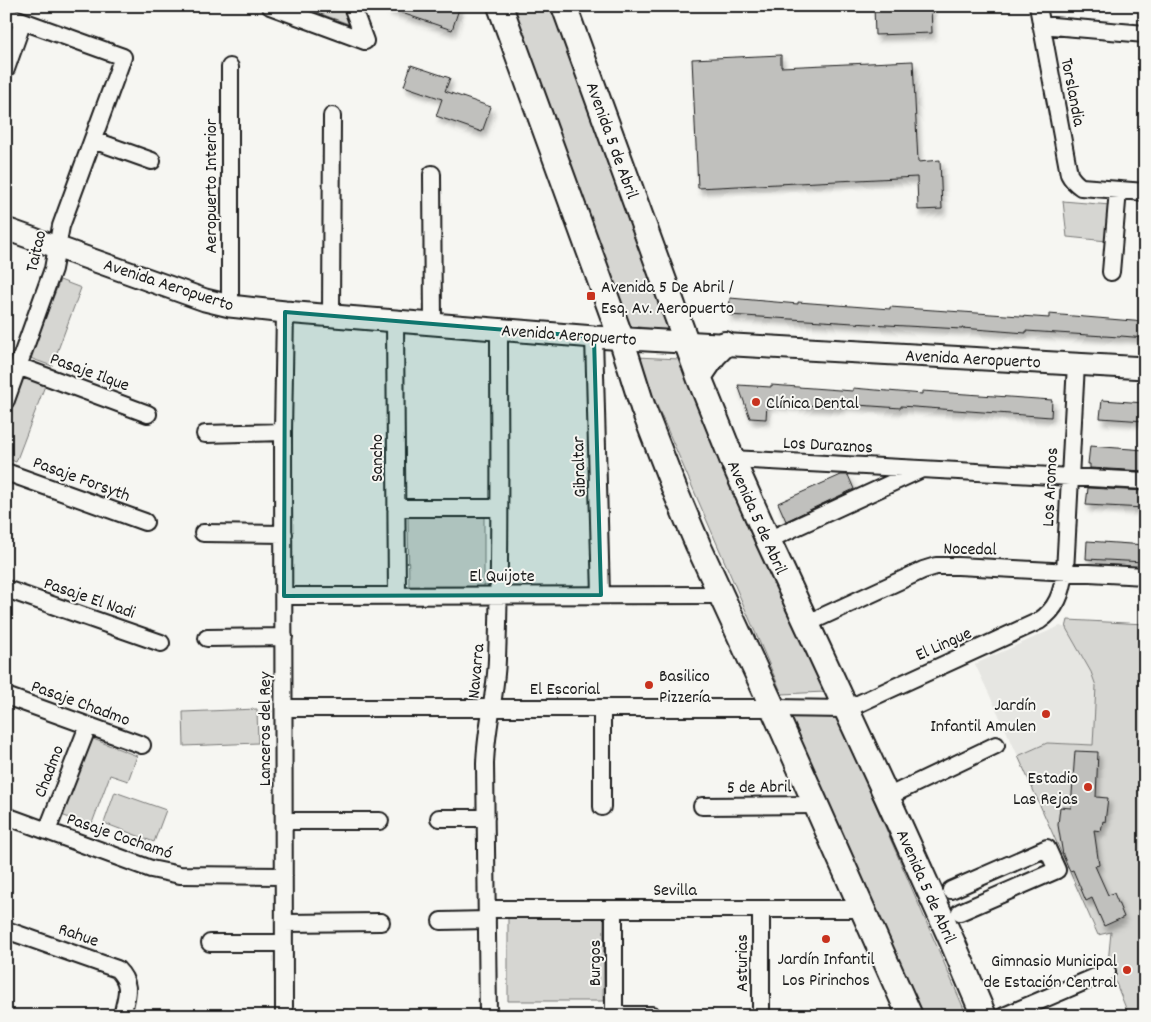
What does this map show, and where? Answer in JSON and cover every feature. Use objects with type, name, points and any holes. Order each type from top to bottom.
[{"type":"main road","points":[[500,6],[659,451],[698,545],[910,1016]]},
{"type":"main road","name":"Avenida 5 de Abril","points":[[564,6],[699,377],[732,458],[806,624],[887,797],[984,1016]]},
{"type":"main road","points":[[699,377],[714,355],[725,344]]},
{"type":"street","points":[[270,6],[365,41],[352,6]]},
{"type":"street","name":"Torslandia","points":[[1038,6],[1069,174],[1076,184],[1082,187],[1118,190]]},
{"type":"street","points":[[6,15],[23,21],[6,69]]},
{"type":"street","name":"Taitao","points":[[6,400],[53,269],[61,226],[123,57],[23,21]]},
{"type":"street","points":[[1041,25],[1145,34]]},
{"type":"street","name":"Aeropuerto Interior","points":[[230,67],[230,306]]},
{"type":"street","points":[[331,316],[332,116]]},
{"type":"street","points":[[93,140],[152,161]]},
{"type":"street","points":[[432,174],[433,324]]},
{"type":"street","points":[[1111,272],[1118,190],[1145,192]]},
{"type":"street","name":"Avenida Aeropuerto","points":[[6,229],[205,300],[230,306],[594,337],[1145,368]]},
{"type":"street","name":"Lanceros del Rey","points":[[284,1016],[283,432],[285,312]]},
{"type":"street","name":"Sancho","points":[[395,321],[397,596]]},
{"type":"street","name":"Navarra","points":[[488,1016],[485,754],[497,668],[499,595],[499,329]]},
{"type":"street","name":"Gibraltar","points":[[594,337],[602,595]]},
{"type":"street","name":"Los Aromos","points":[[1052,610],[1061,592],[1065,572],[1076,364]]},
{"type":"street","name":"Pasaje Ilque","points":[[18,366],[148,414]]},
{"type":"street","points":[[205,434],[283,432]]},
{"type":"street","name":"Los Duraznos","points":[[732,458],[1145,481]]},
{"type":"street","name":"Los Duraznos","points":[[768,540],[922,469]]},
{"type":"street","name":"Pasaje Forsyth","points":[[6,472],[145,522]]},
{"type":"street","points":[[396,508],[499,508]]},
{"type":"street","points":[[203,533],[284,534]]},
{"type":"street","name":"Nocedal","points":[[806,624],[923,570],[936,566],[1145,576]]},
{"type":"street","name":"Pasaje El Nadi","points":[[6,589],[161,643]]},
{"type":"street","name":"El Quijote","points":[[284,596],[721,595]]},
{"type":"street","name":"El Lingue","points":[[847,709],[1039,621],[1052,610]]},
{"type":"street","points":[[207,638],[284,637]]},
{"type":"street","name":"Pasaje Chadmo","points":[[6,696],[142,745]]},
{"type":"street","name":"El Escorial","points":[[284,708],[847,709]]},
{"type":"street","points":[[602,708],[602,807]]},
{"type":"street","name":"Chadmo","points":[[47,831],[88,726]]},
{"type":"street","points":[[887,797],[996,745]]},
{"type":"street","name":"5 de Abril","points":[[702,806],[816,805]]},
{"type":"street","name":"Pasaje Cochamó","points":[[6,816],[151,869],[168,873],[180,875],[284,876]]},
{"type":"street","points":[[439,818],[486,818]]},
{"type":"street","points":[[284,821],[380,821]]},
{"type":"street","points":[[951,890],[1047,848],[1057,870],[960,912]]},
{"type":"street","points":[[924,879],[944,884],[951,890],[960,912],[961,921],[952,941]]},
{"type":"street","name":"Asturias","points":[[761,909],[762,1016]]},
{"type":"street","name":"Sevilla","points":[[441,921],[487,915],[614,910],[863,909]]},
{"type":"street","name":"Burgos","points":[[614,910],[614,1015]]},
{"type":"street","points":[[284,923],[381,922]]},
{"type":"street","name":"Rahue","points":[[6,930],[117,969],[124,976],[128,987],[122,1016]]},
{"type":"street","points":[[210,943],[284,942]]},
{"type":"street","points":[[1004,1016],[1107,972]]},
{"type":"street","points":[[614,1015],[652,1015]]},
{"type":"highlighted area","points":[[285,312],[594,337],[601,595],[284,596]]},
{"type":"shaded area","points":[[299,6],[343,6],[349,24]]},
{"type":"shaded area","points":[[507,6],[555,6],[674,331],[630,326]]},
{"type":"shaded area","points":[[1063,201],[1110,205],[1107,241],[1067,237]]},
{"type":"shaded area","points":[[60,280],[81,288],[52,366],[30,358]]},
{"type":"shaded area","points":[[636,357],[680,359],[825,692],[782,694]]},
{"type":"shaded area","points":[[24,375],[46,383],[16,462],[6,458],[6,423]]},
{"type":"shaded area","points":[[484,514],[484,587],[409,588],[408,515]]},
{"type":"shaded area","name":"Estadio Las Rejas","points":[[1068,620],[1145,624],[1145,1016],[1129,1016],[1108,963],[1111,932],[1098,935],[1018,756],[1047,743],[1093,745],[1096,686],[1091,672],[1066,628]]},
{"type":"shaded area","name":"Jardín Infantil Amulen","points":[[1060,626],[1066,628],[1091,672],[1096,686],[1093,745],[1047,743],[1018,756],[975,664]]},
{"type":"shaded area","points":[[257,709],[258,743],[184,746],[183,712]]},
{"type":"shaded area","points":[[789,716],[838,718],[967,1016],[919,1016]]},
{"type":"shaded area","points":[[88,737],[137,756],[128,781],[110,775],[91,826],[59,814]]},
{"type":"shaded area","points":[[115,792],[166,810],[154,842],[104,823]]},
{"type":"shaded area","points":[[508,916],[604,916],[603,1001],[508,1001]]},
{"type":"building","points":[[388,6],[460,6],[452,30],[387,8]]},
{"type":"building","points":[[874,6],[931,6],[932,33],[875,35]]},
{"type":"building","points":[[781,55],[781,67],[913,61],[918,162],[940,160],[942,209],[918,210],[917,177],[698,188],[692,59]]},
{"type":"building","points":[[411,65],[450,78],[445,91],[491,107],[482,132],[436,116],[442,99],[404,86]]},
{"type":"building","points":[[730,298],[798,304],[798,302],[890,309],[890,307],[1049,318],[1049,314],[1145,322],[1145,338],[1026,331],[1026,333],[729,315]]},
{"type":"building","points":[[738,385],[771,387],[771,385],[853,391],[853,388],[922,394],[922,391],[1052,400],[1051,417],[901,406],[901,408],[842,404],[842,407],[767,403],[766,419],[750,418]]},
{"type":"building","points":[[1102,400],[1145,403],[1145,421],[1100,418]]},
{"type":"building","points":[[1090,446],[1145,450],[1145,471],[1090,468],[1090,464],[1088,464]]},
{"type":"building","points":[[841,475],[848,475],[854,489],[786,521],[778,503]]},
{"type":"building","points":[[1088,488],[1145,491],[1145,508],[1086,505]]},
{"type":"building","points":[[1087,541],[1145,545],[1145,562],[1086,559]]},
{"type":"building","points":[[1075,751],[1098,752],[1096,797],[1108,798],[1105,822],[1103,821],[1101,831],[1094,830],[1099,865],[1095,866],[1108,895],[1114,893],[1124,917],[1104,926],[1092,898],[1086,901],[1073,870],[1070,871],[1063,855],[1058,825],[1060,807],[1071,808]]},
{"type":"place","name":"Avenida 5 De Abril / Esq. Av. Aeropuerto","points":[[591,296]]},
{"type":"place","name":"Clínica Dental","points":[[756,402]]},
{"type":"place","name":"Basilico Pizzería","points":[[649,685]]},
{"type":"place","name":"Jardín Infantil Amulen","points":[[1046,714]]},
{"type":"place","name":"Estadio Las Rejas","points":[[1088,787]]},
{"type":"place","name":"Jardín Infantil Los Pirinchos","points":[[826,939]]},
{"type":"place","name":"Gimnasio Municipal de Estación Central","points":[[1127,970]]}]
